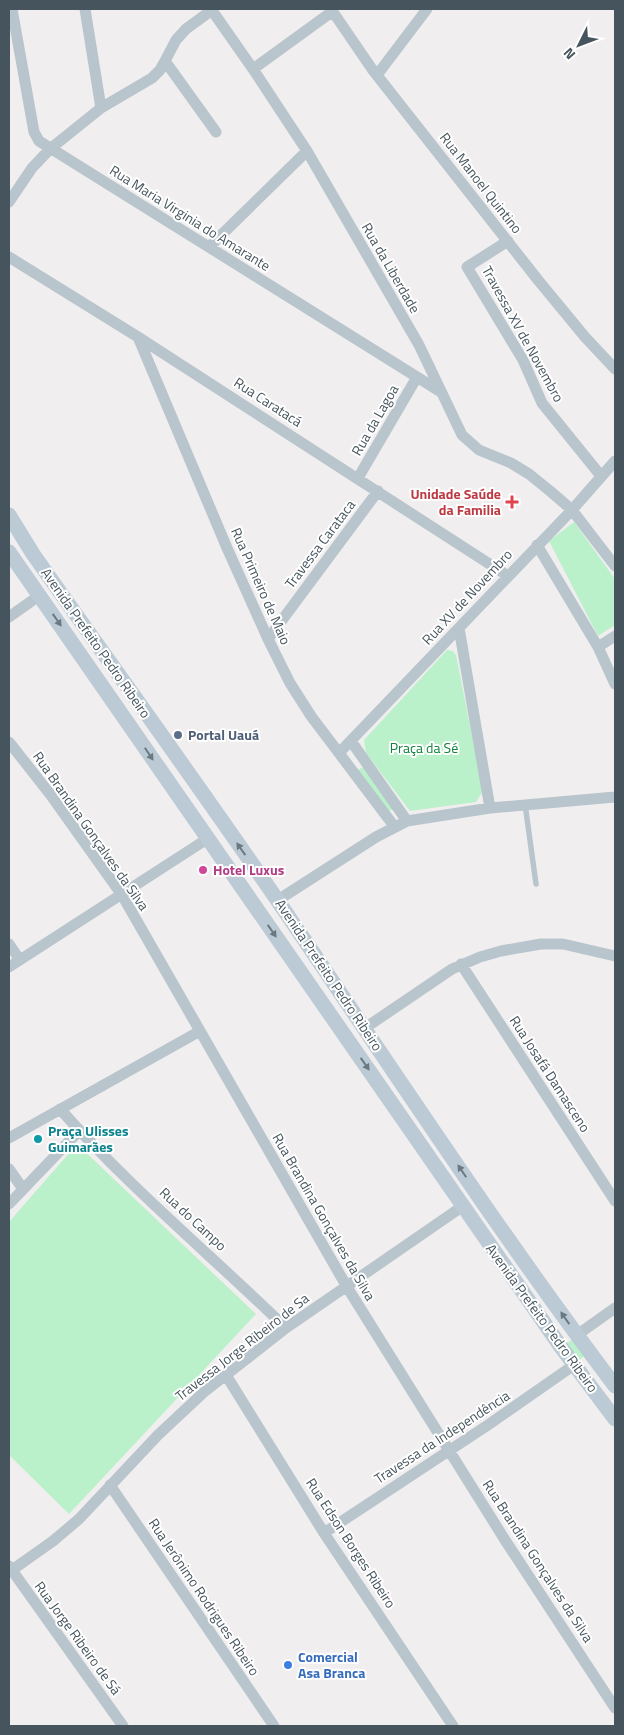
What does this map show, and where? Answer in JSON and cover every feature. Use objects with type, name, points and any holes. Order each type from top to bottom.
[{"type":"main road","name":"Avenida Prefeito Pedro Ribeiro","points":[[9,515],[33,554],[278,900],[479,1195],[615,1386]]},
{"type":"main road","points":[[12,560],[33,554]]},
{"type":"main road","name":"Avenida Prefeito Pedro Ribeiro","points":[[12,560],[40,596],[561,1347],[615,1419]]},
{"type":"main road","points":[[207,839],[225,826]]},
{"type":"main road","points":[[259,913],[278,900]]},
{"type":"main road","points":[[348,1040],[365,1028]]},
{"type":"main road","points":[[463,1206],[479,1195]]},
{"type":"main road","points":[[561,1347],[577,1335]]},
{"type":"main road","points":[[574,1365],[591,1353]]},
{"type":"street","name":"Rua Maria Virginia do Amarante","points":[[12,9],[34,132],[39,141],[441,392]]},
{"type":"street","points":[[85,9],[101,108]]},
{"type":"street","points":[[9,202],[32,168],[50,149],[101,108],[152,78],[166,62],[176,40],[186,29],[211,9]]},
{"type":"street","name":"Rua da Liberdade","points":[[211,9],[307,151],[418,346],[462,435],[479,450],[511,463],[529,474],[572,510],[615,566]]},
{"type":"street","points":[[377,75],[427,9]]},
{"type":"street","points":[[253,69],[332,10]]},
{"type":"street","name":"Rua Manoel Quintino","points":[[332,10],[377,75],[585,337],[615,369]]},
{"type":"street","points":[[166,62],[216,132]]},
{"type":"street","points":[[209,247],[307,151]]},
{"type":"street","name":"Travessa XV de Novembro","points":[[508,241],[467,267],[523,360],[542,403],[601,476]]},
{"type":"street","name":"Rua Caratacá","points":[[9,257],[138,337],[508,576]]},
{"type":"street","name":"Rua Primeiro de Maio","points":[[138,337],[227,548],[290,683],[310,716],[394,826]]},
{"type":"street","name":"Rua da Lagoa","points":[[358,478],[417,377]]},
{"type":"street","name":"Rua XV de Novembro","points":[[339,753],[572,510],[615,460]]},
{"type":"street","name":"Travessa Carataca","points":[[268,639],[378,491]]},
{"type":"street","points":[[537,545],[598,647],[615,684]]},
{"type":"street","points":[[9,617],[40,596]]},
{"type":"street","points":[[459,628],[490,808]]},
{"type":"street","points":[[598,647],[615,636]]},
{"type":"street","points":[[350,741],[407,821]]},
{"type":"street","name":"Rua Brandina Gonçalves da Silva","points":[[9,742],[50,794],[122,895],[346,1287],[615,1708]]},
{"type":"street","points":[[278,900],[394,826],[407,821],[490,808],[615,797]]},
{"type":"street","points":[[9,967],[207,839]]},
{"type":"street","points":[[9,944],[20,960]]},
{"type":"street","points":[[365,1028],[461,964],[501,951],[541,944],[563,944],[615,956]]},
{"type":"street","name":"Rua Josafá Damasceno","points":[[461,964],[612,1196]]},
{"type":"street","points":[[9,1138],[200,1031]]},
{"type":"street","name":"Rua do Campo","points":[[60,1109],[125,1176],[286,1328]]},
{"type":"street","points":[[9,1204],[80,1131]]},
{"type":"street","points":[[9,1169],[22,1189]]},
{"type":"street","points":[[612,1196],[615,1180]]},
{"type":"street","name":"Travessa Jorge Ribeiro de Sa","points":[[10,1568],[53,1541],[79,1519],[158,1435],[226,1374],[286,1328],[463,1206]]},
{"type":"street","points":[[577,1335],[615,1308]]},
{"type":"street","name":"Travessa da Independência","points":[[324,1533],[488,1425],[574,1365]]},
{"type":"street","name":"Rua Edson Borges Ribeiro","points":[[226,1374],[324,1533],[453,1726]]},
{"type":"street","name":"Rua Jerônimo Rodrigues Ribeiro","points":[[110,1485],[274,1726]]},
{"type":"street","name":"Rua Jorge Ribeiro de Sá","points":[[10,1568],[123,1726]]},
{"type":"lane","points":[[525,804],[536,884]]},
{"type":"green space","points":[[574,522],[615,579],[615,625],[598,636],[549,541]]},
{"type":"green space","name":"Praça da Sé","points":[[447,650],[453,651],[456,655],[483,791],[476,802],[410,811],[366,753],[364,740]]},
{"type":"green space","points":[[363,767],[393,809],[388,812],[358,770]]},
{"type":"green space","points":[[77,1144],[256,1314],[69,1514],[9,1455],[9,1222]]},
{"type":"green space","points":[[573,1339],[586,1355],[579,1360],[567,1343]]},
{"type":"place","name":"Unidade Saúde da Familia","points":[[512,502]]},
{"type":"place","name":"Portal Uauá","points":[[178,735]]},
{"type":"place","name":"Hotel Luxus","points":[[203,870]]},
{"type":"place","name":"Praça Ulisses Guimarães","points":[[38,1139]]},
{"type":"place","name":"Comercial Asa Branca","points":[[288,1665]]}]
